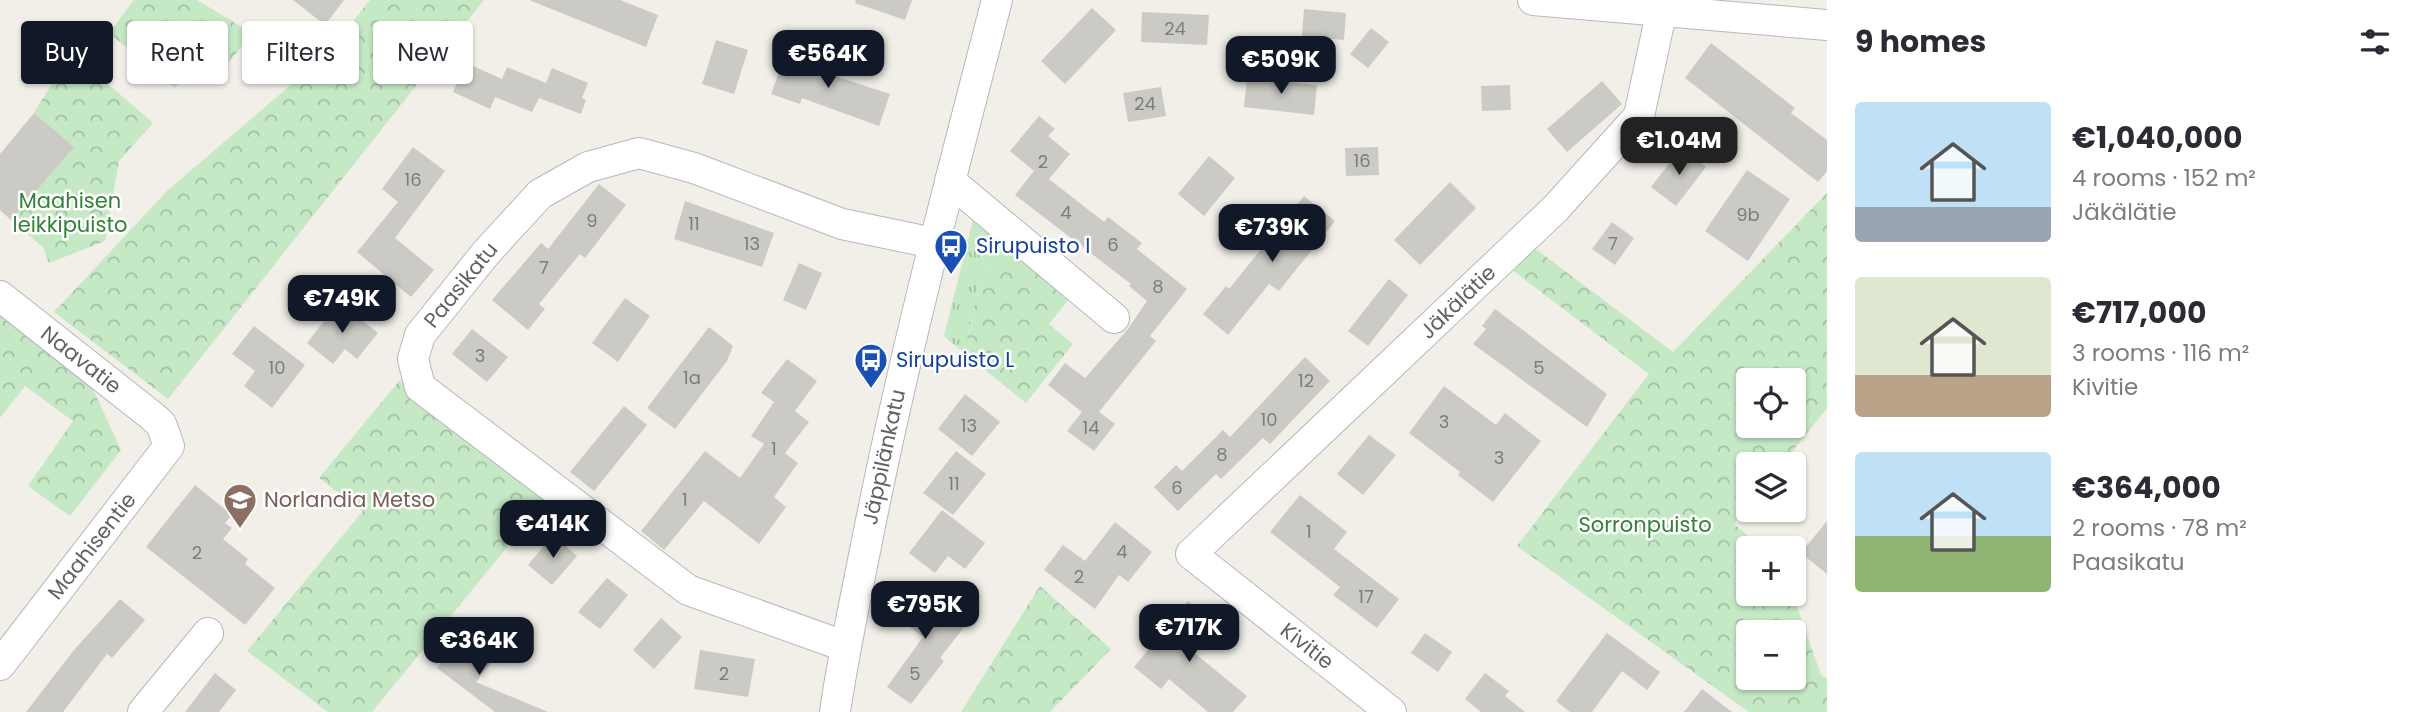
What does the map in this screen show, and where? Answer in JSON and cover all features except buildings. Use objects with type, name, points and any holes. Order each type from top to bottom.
[{"type":"street","name":"Jäppilänkatu","points":[[835,712],[844,646],[888,432],[933,243],[997,0]]},
{"type":"street","points":[[1533,0],[1816,17]]},
{"type":"street","name":"Jäkälätie","points":[[1191,554],[1555,209],[1639,116],[1663,6]]},
{"type":"street","name":"Paasikatu","points":[[844,646],[688,590],[420,387],[413,359],[420,335],[485,254],[540,194],[588,167],[639,153],[694,168],[842,224],[933,243]]},
{"type":"street","points":[[950,181],[1114,318]]},
{"type":"street","name":"Naavatie","points":[[0,296],[161,424]]},
{"type":"street","name":"Maahisentie","points":[[0,665],[169,446],[161,424]]},
{"type":"street","name":"Kivitie","points":[[1191,554],[1391,712]]},
{"type":"street","points":[[143,712],[208,633]]},
{"type":"green space","points":[[134,0],[197,0],[242,27],[242,46],[228,64],[228,21],[127,21],[127,48],[113,36],[113,28]]},
{"type":"green space","points":[[370,0],[484,0],[467,21],[373,21],[373,84],[417,84],[168,399],[54,312],[168,190],[292,84],[359,84],[359,21],[353,21]]},
{"type":"green space","name":"Maahisen leikkipuisto","points":[[52,84],[108,84],[153,123],[119,161],[105,241],[49,263],[43,247],[11,220],[73,147],[34,113]]},
{"type":"green space","name":"Sorronpuisto","points":[[1827,193],[1827,408],[1806,434],[1806,368],[1736,368],[1736,438],[1803,438],[1792,452],[1736,452],[1734,524],[1748,536],[1736,536],[1736,606],[1797,606],[1802,620],[1736,620],[1736,690],[1806,690],[1806,633],[1821,675],[1827,679],[1827,712],[1749,712],[1517,546],[1649,374],[1511,269],[1533,247],[1673,352]]},
{"type":"green space","points":[[975,212],[1011,242],[980,280],[964,353],[944,336]]},
{"type":"green space","points":[[1011,242],[1074,293],[1049,324],[1073,344],[1026,403],[964,353],[980,280]]},
{"type":"green space","points":[[0,314],[92,387],[121,450],[70,516],[28,486],[73,421],[25,386],[0,418]]},
{"type":"green space","points":[[400,380],[546,500],[372,712],[328,712],[247,651],[363,511],[319,478]]},
{"type":"green space","points":[[1040,586],[1111,649],[1050,712],[961,712]]},
{"type":"place","name":"Sirupuisto I","points":[[951,276]]},
{"type":"place","name":"Sirupuisto L","points":[[871,390]]},
{"type":"place","name":"Norlandia Metso","points":[[240,530]]}]
